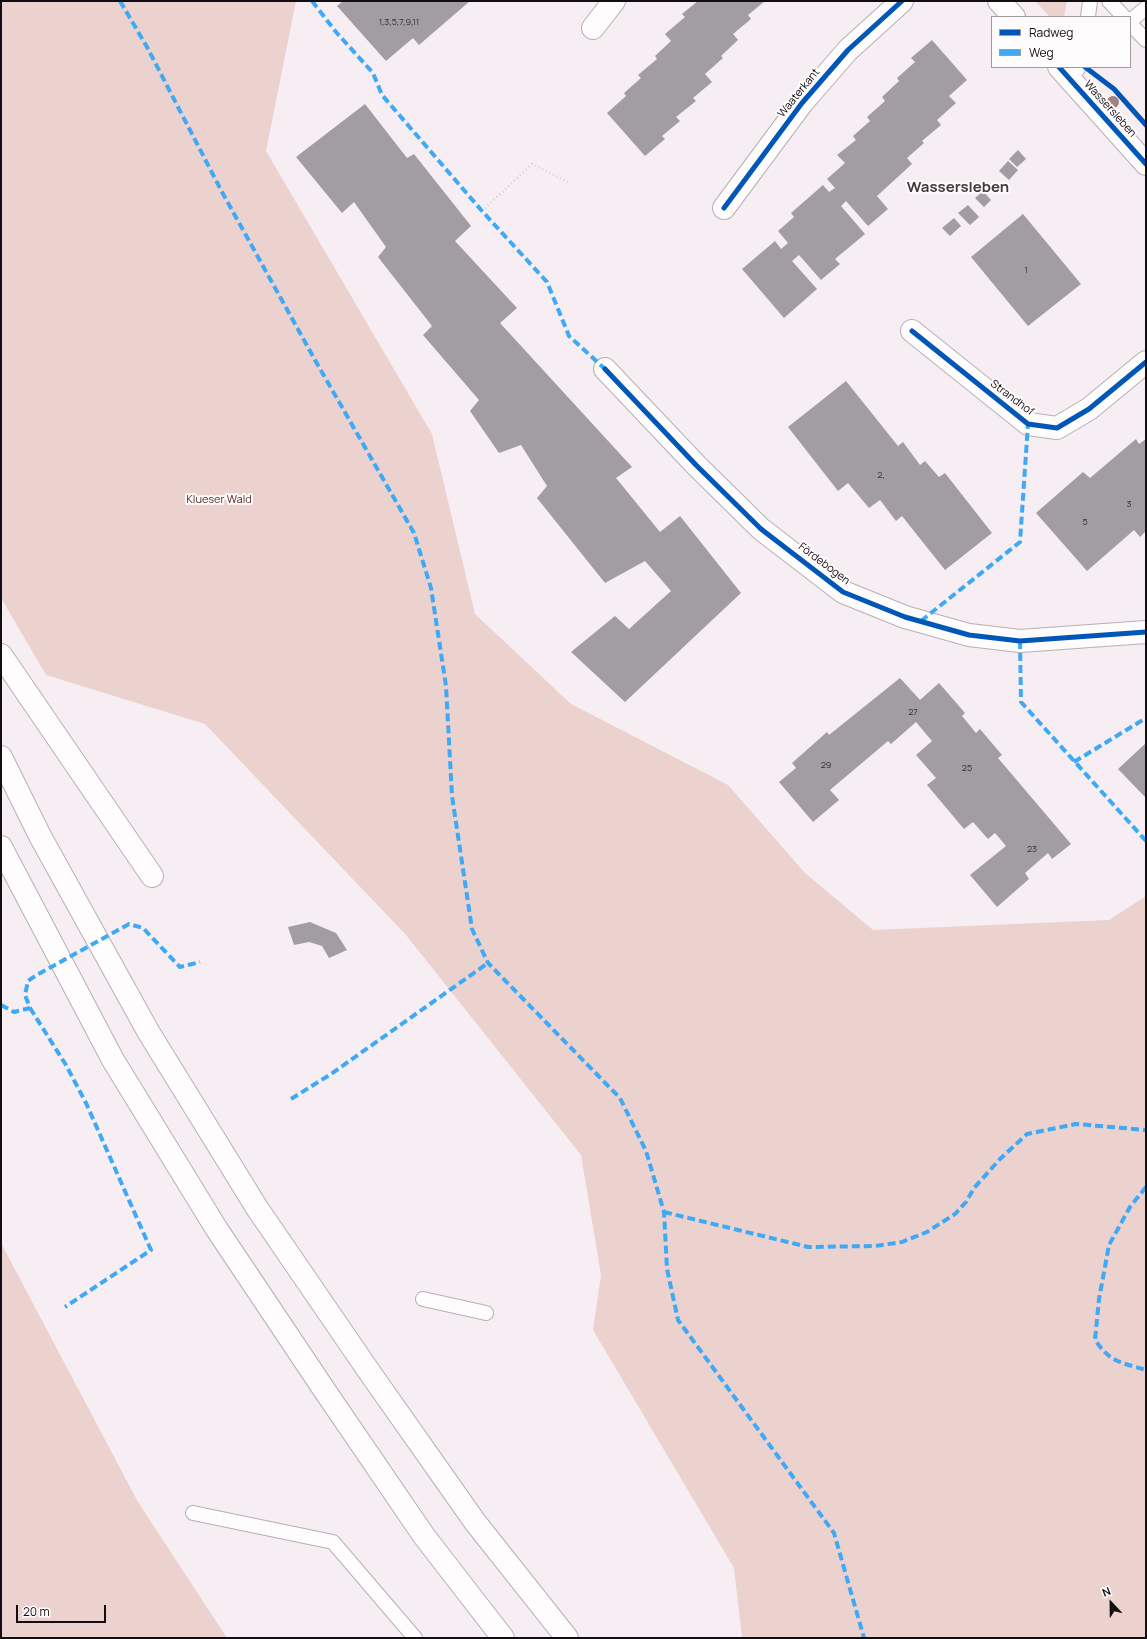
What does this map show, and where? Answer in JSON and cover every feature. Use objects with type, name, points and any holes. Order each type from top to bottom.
[{"type":"main road","points":[[593,28],[614,1]]},
{"type":"main road","name":"Waaterkant","points":[[724,208],[802,103],[848,50],[902,1]]},
{"type":"main road","points":[[999,1],[1013,16]]},
{"type":"main road","name":"Wassersleben","points":[[1069,71],[1146,164]]},
{"type":"main road","name":"Strandhof","points":[[912,331],[1028,424],[1057,428],[1089,409],[1146,362]]},
{"type":"main road","name":"Fördebogen","points":[[605,369],[696,465],[761,529],[843,592],[905,616],[969,635],[1020,641],[1146,632]]},
{"type":"main road","points":[[1,655],[152,876]]},
{"type":"main road","points":[[1,757],[40,836],[149,1033],[257,1208],[368,1370],[475,1522],[567,1638]]},
{"type":"main road","points":[[1,847],[113,1060],[216,1228],[424,1536],[503,1638]]},
{"type":"lane","points":[[1088,16],[1090,1]]},
{"type":"lane","points":[[1109,1],[1123,16]]},
{"type":"lane","points":[[1131,21],[1146,8]]},
{"type":"lane","points":[[1131,23],[1146,40]]},
{"type":"lane","points":[[423,1299],[486,1313]]},
{"type":"lane","points":[[193,1513],[333,1542],[415,1638]]},
{"type":"path","points":[[482,210],[532,164],[568,182]]},
{"type":"green space","name":"Klueser Wald","points":[[1,1],[296,1],[266,151],[432,434],[475,614],[571,704],[728,785],[805,873],[873,930],[1109,920],[1146,896],[1146,1638],[742,1638],[734,1568],[593,1330],[601,1275],[581,1155],[406,935],[205,724],[46,675],[1,598]]},
{"type":"green space","points":[[1035,1],[1067,1],[1064,16],[1049,16]]},
{"type":"green space","points":[[1,1243],[138,1502],[227,1638],[1,1638]]},
{"type":"building","points":[[343,1],[470,1],[419,45],[413,38],[386,61],[337,6]]},
{"type":"building","points":[[698,1],[765,1],[748,15],[751,19],[733,34],[738,40],[721,56],[723,58],[705,74],[712,82],[693,98],[696,101],[676,117],[680,121],[662,136],[665,139],[645,156],[607,113],[626,96],[624,93],[641,78],[638,75],[657,59],[655,56],[671,41],[665,34],[685,17],[682,14]]},
{"type":"building","points":[[932,40],[967,80],[949,96],[956,103],[937,120],[941,125],[922,141],[924,143],[907,158],[912,164],[877,196],[888,209],[868,226],[846,201],[841,206],[865,234],[835,259],[840,264],[821,280],[799,255],[792,261],[817,289],[784,318],[742,269],[775,241],[781,249],[788,243],[778,231],[794,217],[791,213],[823,185],[829,192],[835,188],[827,179],[845,163],[837,155],[856,140],[853,136],[870,121],[867,117],[885,101],[882,97],[899,81],[897,78],[915,62],[911,58]]},
{"type":"building","points":[[365,104],[407,158],[414,154],[471,226],[455,241],[517,308],[500,323],[632,467],[616,478],[660,532],[680,516],[741,593],[625,702],[571,652],[615,616],[629,629],[671,591],[645,561],[605,583],[537,498],[547,486],[521,445],[499,453],[470,411],[479,400],[423,335],[432,326],[378,257],[386,247],[354,202],[342,213],[296,157]]},
{"type":"building","points":[[1018,150],[1026,159],[1017,167],[1009,159]]},
{"type":"building","points":[[1008,161],[1018,170],[1009,180],[999,171]]},
{"type":"building","points":[[983,191],[991,200],[984,207],[975,198]]},
{"type":"building","points":[[968,205],[979,217],[970,225],[958,213]]},
{"type":"building","points":[[1023,214],[1081,284],[1028,326],[971,257]]},
{"type":"building","points":[[954,218],[961,226],[950,236],[942,228]]},
{"type":"building","points":[[846,381],[898,446],[903,442],[920,465],[925,461],[939,477],[945,473],[992,533],[945,570],[902,516],[896,521],[880,500],[869,508],[848,483],[838,491],[788,427]]},
{"type":"building","points":[[1136,439],[1139,444],[1146,439],[1146,531],[1140,537],[1134,530],[1087,571],[1036,513],[1083,472],[1090,478]]},
{"type":"building","points":[[900,678],[920,700],[939,683],[965,713],[962,716],[976,733],[980,729],[1002,755],[998,758],[1071,844],[1052,859],[1048,853],[1025,873],[1029,879],[997,907],[970,875],[1006,846],[995,833],[988,839],[973,822],[964,829],[927,785],[936,778],[916,755],[932,741],[916,722],[891,744],[888,741],[830,790],[839,800],[813,822],[779,782],[796,768],[792,763],[827,732],[829,735]]},
{"type":"building","points":[[1146,743],[1146,798],[1118,769]]},
{"type":"building","points":[[310,922],[336,933],[347,950],[329,958],[322,946],[309,942],[294,945],[288,927]]},
{"type":"marked path","points":[[120,1],[147,47],[222,192],[315,360],[414,533],[431,588],[446,686],[452,796],[472,929],[488,963],[620,1098],[646,1151],[664,1212],[667,1269],[678,1320],[834,1533],[864,1638]]},
{"type":"marked path","points":[[312,1],[336,32],[373,73],[382,95],[482,211],[547,282],[569,336],[605,369]]},
{"type":"marked path","points":[[921,621],[1020,542],[1028,424]]},
{"type":"marked path","points":[[1020,641],[1021,702],[1146,841]]},
{"type":"marked path","points":[[1074,762],[1146,718]]},
{"type":"marked path","points":[[1,1005],[14,1012],[30,1008],[25,995],[28,981],[129,924],[143,928],[180,967],[200,962]]},
{"type":"marked path","points":[[291,1099],[331,1074],[488,963]]},
{"type":"marked path","points":[[30,1008],[66,1065],[86,1103],[151,1250],[65,1307]]},
{"type":"marked path","points":[[664,1212],[808,1247],[875,1246],[902,1242],[927,1232],[955,1214],[966,1202],[974,1188],[1000,1159],[1027,1134],[1076,1124],[1146,1130]]},
{"type":"marked path","points":[[1146,1187],[1130,1207],[1109,1245],[1099,1299],[1095,1340],[1106,1353],[1117,1361],[1146,1370]]},
{"type":"cycle path","points":[[724,208],[802,103],[848,50],[902,1]]},
{"type":"cycle path","points":[[1060,68],[1146,164]]},
{"type":"cycle path","points":[[1086,68],[1114,89],[1146,125]]},
{"type":"cycle path","points":[[912,331],[1028,424],[1057,428],[1089,409],[1146,362]]},
{"type":"cycle path","points":[[605,369],[696,465],[761,529],[843,592],[905,617],[969,635],[1020,641],[1146,632]]},
{"type":"district","name":"Wassersleben","points":[[958,188]]}]
